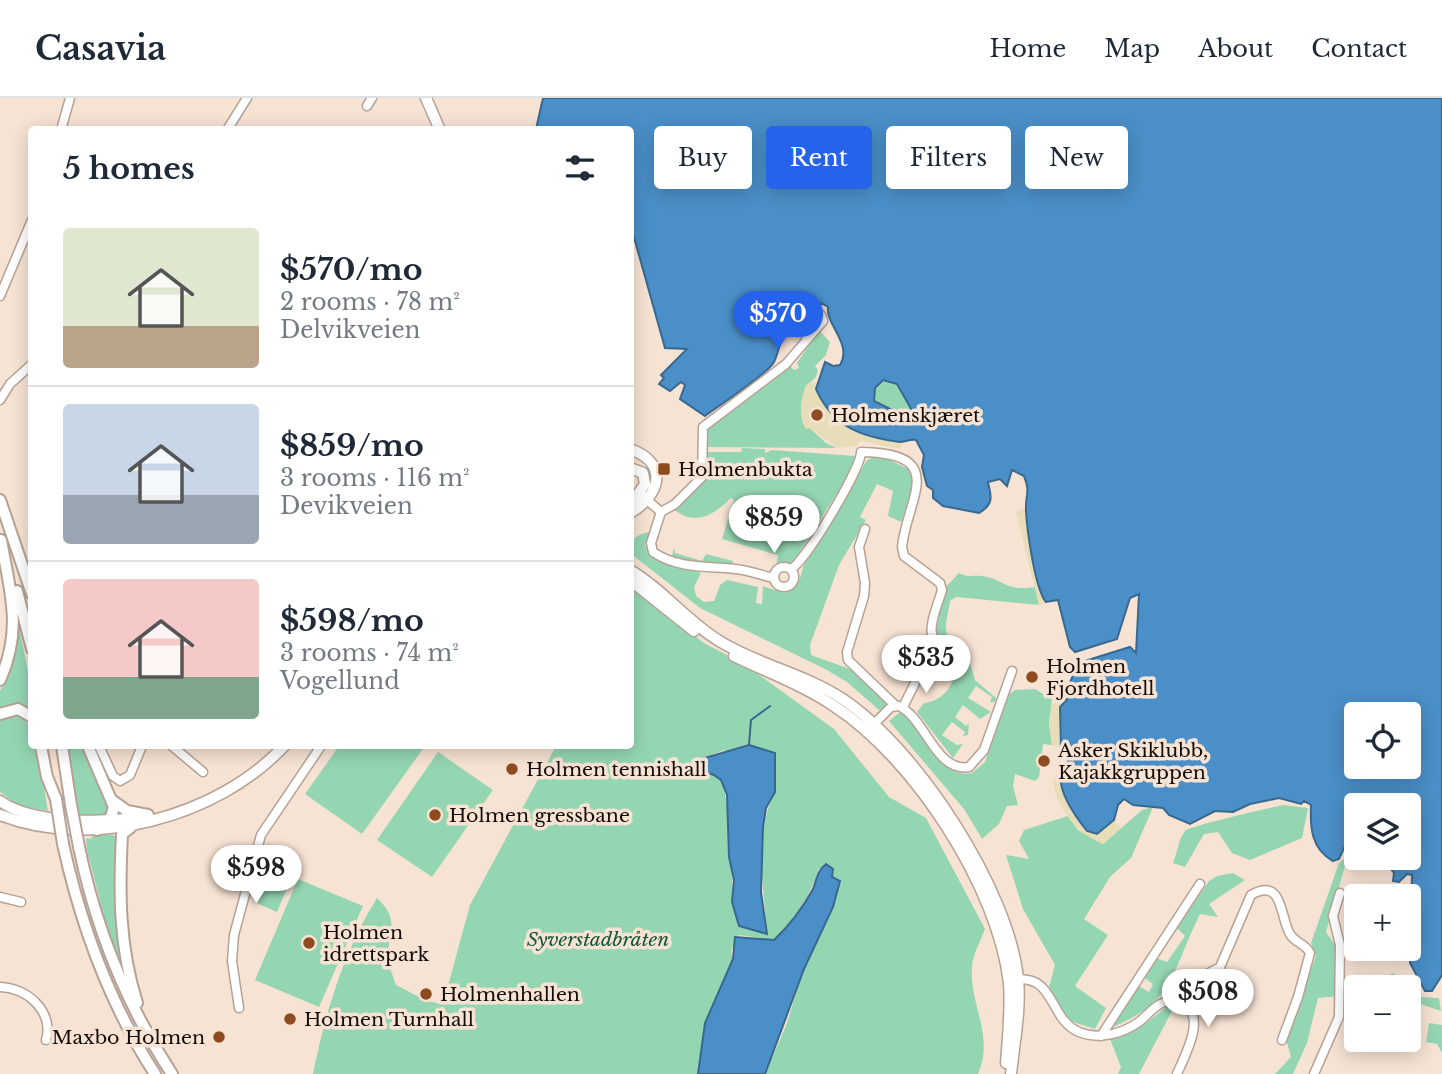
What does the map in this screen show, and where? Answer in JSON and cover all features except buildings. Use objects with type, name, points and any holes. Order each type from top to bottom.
[{"type":"highway","points":[[0,500],[28,581]]},
{"type":"highway","points":[[0,539],[28,635]]},
{"type":"highway","points":[[0,539],[15,627],[12,646],[0,680]]},
{"type":"highway","points":[[23,564],[28,569]]},
{"type":"highway","points":[[0,714],[18,709],[28,715]]},
{"type":"highway","points":[[42,749],[47,777],[56,799]]},
{"type":"highway","points":[[48,749],[63,844],[78,905],[99,966],[127,1027],[155,1074]]},
{"type":"highway","points":[[62,749],[79,847],[101,930],[138,1020],[172,1074]]},
{"type":"highway","points":[[89,749],[113,801],[118,826],[120,932],[138,1007],[138,1020]]},
{"type":"highway","points":[[113,801],[129,812],[148,815]]},
{"type":"highway","points":[[97,830],[118,826]]},
{"type":"main road","points":[[426,98],[438,126]]},
{"type":"main road","points":[[634,450],[644,454],[654,467],[656,486],[634,509]]},
{"type":"main road","points":[[634,468],[644,477],[644,498]]},
{"type":"main road","points":[[634,504],[644,498]]},
{"type":"main road","points":[[634,573],[659,589],[715,639],[825,689],[870,729],[923,794],[960,850],[988,908],[1013,980],[1009,1074]]},
{"type":"main road","points":[[634,583],[709,643],[832,705],[870,729]]},
{"type":"main road","points":[[118,826],[190,804],[226,787],[259,764],[275,749]]},
{"type":"main road","points":[[0,801],[10,807],[37,814],[118,826],[191,808],[228,791],[262,767],[281,749]]},
{"type":"main road","points":[[0,815],[46,825],[97,830]]},
{"type":"street","points":[[62,126],[70,98]]},
{"type":"street","points":[[230,126],[247,98]]},
{"type":"street","points":[[0,296],[28,230]]},
{"type":"street","points":[[774,578],[735,569],[695,568],[659,556],[651,547],[661,512],[676,504],[702,477],[703,427],[771,376],[806,340]]},
{"type":"street","points":[[0,400],[10,384],[28,368]]},
{"type":"street","points":[[791,569],[802,559],[846,489],[861,461],[862,452],[895,456],[907,461],[913,468],[918,484],[902,547],[904,556],[940,583],[942,590],[930,634],[936,646],[947,653]]},
{"type":"street","points":[[644,498],[661,512]]},
{"type":"street","points":[[865,529],[859,547],[865,583],[847,652],[848,660],[914,716],[945,759],[958,768],[969,767],[984,750],[1012,671]]},
{"type":"street","points":[[774,578],[781,567],[791,569]]},
{"type":"street","points":[[774,578],[778,586],[788,587],[794,579],[791,569]]},
{"type":"street","points":[[870,729],[899,706],[922,669]]},
{"type":"street","points":[[100,749],[113,776],[120,781],[130,775],[141,749]]},
{"type":"street","points":[[176,749],[203,772]]},
{"type":"street","points":[[239,1008],[233,978],[234,935],[261,835],[319,749]]},
{"type":"street","points":[[1101,1036],[1200,884]]},
{"type":"street","points":[[1176,1001],[1187,985],[1220,967],[1251,894],[1261,890],[1272,892],[1279,899],[1290,936],[1308,948],[1310,957],[1282,1040]]},
{"type":"street","points":[[1314,1074],[1339,1017],[1340,945],[1333,916],[1340,893]]},
{"type":"street","points":[[0,897],[21,902]]},
{"type":"street","points":[[1013,980],[1040,984],[1074,1030],[1101,1036],[1124,1031],[1156,1006],[1176,1001],[1188,1007],[1194,1021],[1177,1074]]},
{"type":"street","points":[[0,987],[24,994],[39,1004],[48,1019],[46,1040]]},
{"type":"green space","points":[[819,330],[830,342],[826,355],[815,366],[818,370],[816,377],[805,387],[802,421],[826,443],[836,448],[704,447],[705,432],[711,422],[790,366],[794,370],[799,368],[797,363]]},
{"type":"green space","points":[[885,377],[899,387],[909,400],[921,431],[865,404]]},
{"type":"green space","points":[[742,448],[765,449],[765,453],[772,450],[855,456],[850,473],[792,564],[783,563],[776,566],[778,555],[722,539],[734,500],[731,498],[704,517],[689,517],[673,509],[689,497],[698,485],[705,452],[741,452]]},
{"type":"green space","points":[[880,455],[910,470],[914,485],[901,522],[888,516],[893,491],[877,484],[860,517],[866,520],[839,565],[810,645],[811,655],[850,669],[887,700],[887,707],[879,710],[847,682],[825,669],[700,608],[634,556],[634,540],[649,532],[645,545],[648,553],[701,573],[694,587],[696,596],[704,602],[714,601],[720,585],[727,580],[758,587],[756,603],[762,604],[763,586],[784,591],[790,590],[798,583],[803,567],[867,460]]},
{"type":"green space","points":[[674,548],[675,553],[702,561],[706,554],[733,561],[732,564],[705,566],[672,556]]},
{"type":"green space","points":[[959,573],[988,577],[1017,588],[1036,587],[1039,605],[956,597],[950,601],[946,631],[964,653],[968,650],[970,658],[948,650],[933,639],[945,588]]},
{"type":"green space","name":"Syverstadbråten","points":[[634,590],[704,643],[744,664],[834,729],[889,797],[926,818],[985,929],[972,966],[974,994],[984,1047],[978,1074],[765,1074],[786,1026],[832,877],[819,869],[801,907],[774,940],[739,935],[731,951],[733,959],[706,1023],[698,1074],[313,1074],[323,1028],[345,961],[377,898],[385,907],[391,922],[388,953],[396,985],[427,1001],[443,1004],[470,905],[554,749],[634,749]],"holes":[[[725,750],[775,792],[768,809],[762,843],[767,934],[732,902],[730,838],[723,787],[718,777],[705,774],[694,761]]]},
{"type":"green space","points":[[19,626],[28,672],[28,713],[0,710],[0,691],[11,666]]},
{"type":"green space","points":[[931,643],[944,653],[970,663],[975,680],[996,698],[995,702],[990,702],[992,697],[976,686],[968,698],[991,712],[980,719],[963,705],[955,717],[966,726],[969,723],[968,735],[963,736],[965,732],[952,722],[942,735],[957,745],[963,744],[953,758],[917,712],[924,703],[943,695],[951,685],[956,671],[957,664],[927,648]]},
{"type":"green space","points":[[1035,689],[1052,699],[1049,724],[1052,745],[1043,744],[1039,777],[1035,781],[1015,774],[1013,786],[1018,805],[1007,806],[999,824],[982,839],[964,809],[889,721],[900,712],[949,769],[959,773],[972,773],[985,762],[1007,696],[1015,690]]},
{"type":"green space","points":[[11,715],[21,717],[28,724],[28,749],[38,749],[48,811],[19,806],[0,792],[0,720]]},
{"type":"green space","points":[[69,749],[84,749],[109,806],[107,816],[80,816]]},
{"type":"green space","points":[[337,749],[423,749],[362,834],[305,794]]},
{"type":"green space","name":"Holmen gressbane","points":[[438,752],[493,790],[432,877],[377,840]]},
{"type":"green space","points":[[1283,805],[1308,808],[1302,838],[1250,860],[1232,853],[1218,832],[1204,834],[1185,867],[1173,863],[1185,831],[1214,821]]},
{"type":"green space","points":[[1153,807],[1131,858],[1110,877],[1084,919],[1108,935],[1075,986],[1106,1008],[1095,1029],[1070,1021],[1049,987],[1055,965],[1023,909],[1006,855],[1029,859],[1019,841],[1024,830],[1068,816],[1078,830],[1103,844],[1142,810]]},
{"type":"green space","points":[[93,835],[113,835],[116,838],[115,901],[119,959],[106,924],[87,850],[86,838],[91,839]]},
{"type":"green space","points":[[1344,859],[1344,870],[1326,932],[1335,945],[1338,996],[1318,998],[1307,1043],[1293,1074],[1275,1074],[1291,1057],[1286,1039],[1316,956],[1311,943],[1339,863]]},
{"type":"green space","points":[[273,864],[294,872],[277,912],[257,903]]},
{"type":"green space","points":[[1233,873],[1245,880],[1209,904],[1218,917],[1200,914],[1175,971],[1158,998],[1127,1021],[1103,1031],[1137,985],[1149,992],[1153,984],[1146,979],[1145,972],[1156,958],[1167,962],[1185,936],[1177,928],[1209,881],[1217,876]]},
{"type":"green space","name":"Holmen idrettspark","points":[[298,879],[363,906],[319,1007],[255,980]]},
{"type":"green space","points":[[1421,997],[1439,998],[1441,1011],[1421,1004]]},
{"type":"green space","points":[[1168,1006],[1172,1011],[1139,1074],[1118,1074],[1121,1067],[1110,1039],[1146,1023]]},
{"type":"green space","points":[[1429,1023],[1442,1025],[1442,1053],[1437,1044],[1426,1042]]},
{"type":"sand","name":"Holmenskjæret","points":[[817,382],[851,431],[875,439],[902,442],[900,449],[860,441],[857,446],[836,448],[810,428],[806,429],[801,413],[803,393],[808,383]]},
{"type":"sand","points":[[1026,508],[1038,583],[1046,602],[1039,605],[1016,512]]},
{"type":"sand","points":[[1064,695],[1069,697],[1060,707],[1061,748],[1052,745],[1049,724],[1052,704]]},
{"type":"sand","points":[[1060,777],[1077,819],[1109,826],[1114,820],[1121,828],[1103,844],[1085,834],[1063,810],[1053,779]]},
{"type":"water","points":[[543,98],[1442,98],[1442,975],[1432,991],[1425,991],[1421,975],[1416,975],[1410,963],[1421,961],[1421,884],[1412,884],[1412,875],[1407,874],[1399,882],[1393,881],[1392,870],[1421,870],[1421,793],[1344,793],[1344,848],[1339,859],[1333,861],[1316,844],[1311,805],[1304,801],[1301,804],[1279,798],[1250,804],[1233,812],[1215,811],[1190,824],[1169,815],[1163,808],[1133,805],[1124,799],[1118,805],[1114,820],[1097,834],[1087,831],[1072,810],[1061,785],[1062,769],[1067,767],[1069,750],[1061,748],[1060,707],[1069,697],[1069,685],[1078,663],[1130,647],[1136,653],[1139,594],[1130,598],[1117,639],[1075,652],[1070,647],[1058,600],[1046,602],[1038,585],[1028,531],[1024,476],[1012,470],[1007,486],[1000,479],[988,482],[990,502],[979,513],[943,506],[933,498],[933,490],[927,486],[922,467],[924,455],[916,440],[900,442],[873,437],[840,421],[831,413],[816,389],[825,362],[833,366],[840,365],[843,357],[841,342],[830,320],[828,307],[821,303],[811,311],[810,307],[806,308],[807,314],[802,315],[800,321],[793,323],[785,331],[770,367],[705,416],[680,399],[685,385],[681,382],[670,391],[659,384],[664,378],[661,375],[687,349],[665,348],[634,237],[634,126],[537,126]],"holes":[[[883,380],[897,384],[914,414],[890,409],[874,401],[875,388]]]},
{"type":"water","points":[[749,745],[775,753],[775,792],[766,808],[763,827],[761,892],[767,934],[739,926],[732,902],[734,880],[729,857],[727,795],[721,780],[695,769],[692,764],[694,761]]},
{"type":"water","points":[[826,864],[833,869],[832,877],[840,881],[833,907],[804,969],[765,1074],[698,1074],[705,1023],[733,959],[735,937],[774,940],[800,909]]},
{"type":"waterway","points":[[749,745],[751,720],[770,706]]},
{"type":"place","name":"Holmenskjæret","points":[[817,415]]},
{"type":"place","name":"Holmenbukta","points":[[664,469]]},
{"type":"place","name":"Holmen Fjordhotell","points":[[1032,677]]},
{"type":"place","name":"Asker Skiklubb, Kajakkgruppen","points":[[1044,761]]},
{"type":"place","name":"Holmen tennishall","points":[[512,769]]},
{"type":"place","name":"Holmen gressbane","points":[[435,815]]},
{"type":"place","name":"Holmen idrettspark","points":[[309,943]]},
{"type":"place","name":"Holmenhallen","points":[[426,994]]},
{"type":"place","name":"Holmen Turnhall","points":[[290,1019]]},
{"type":"place","name":"Maxbo Holmen","points":[[219,1037]]}]
